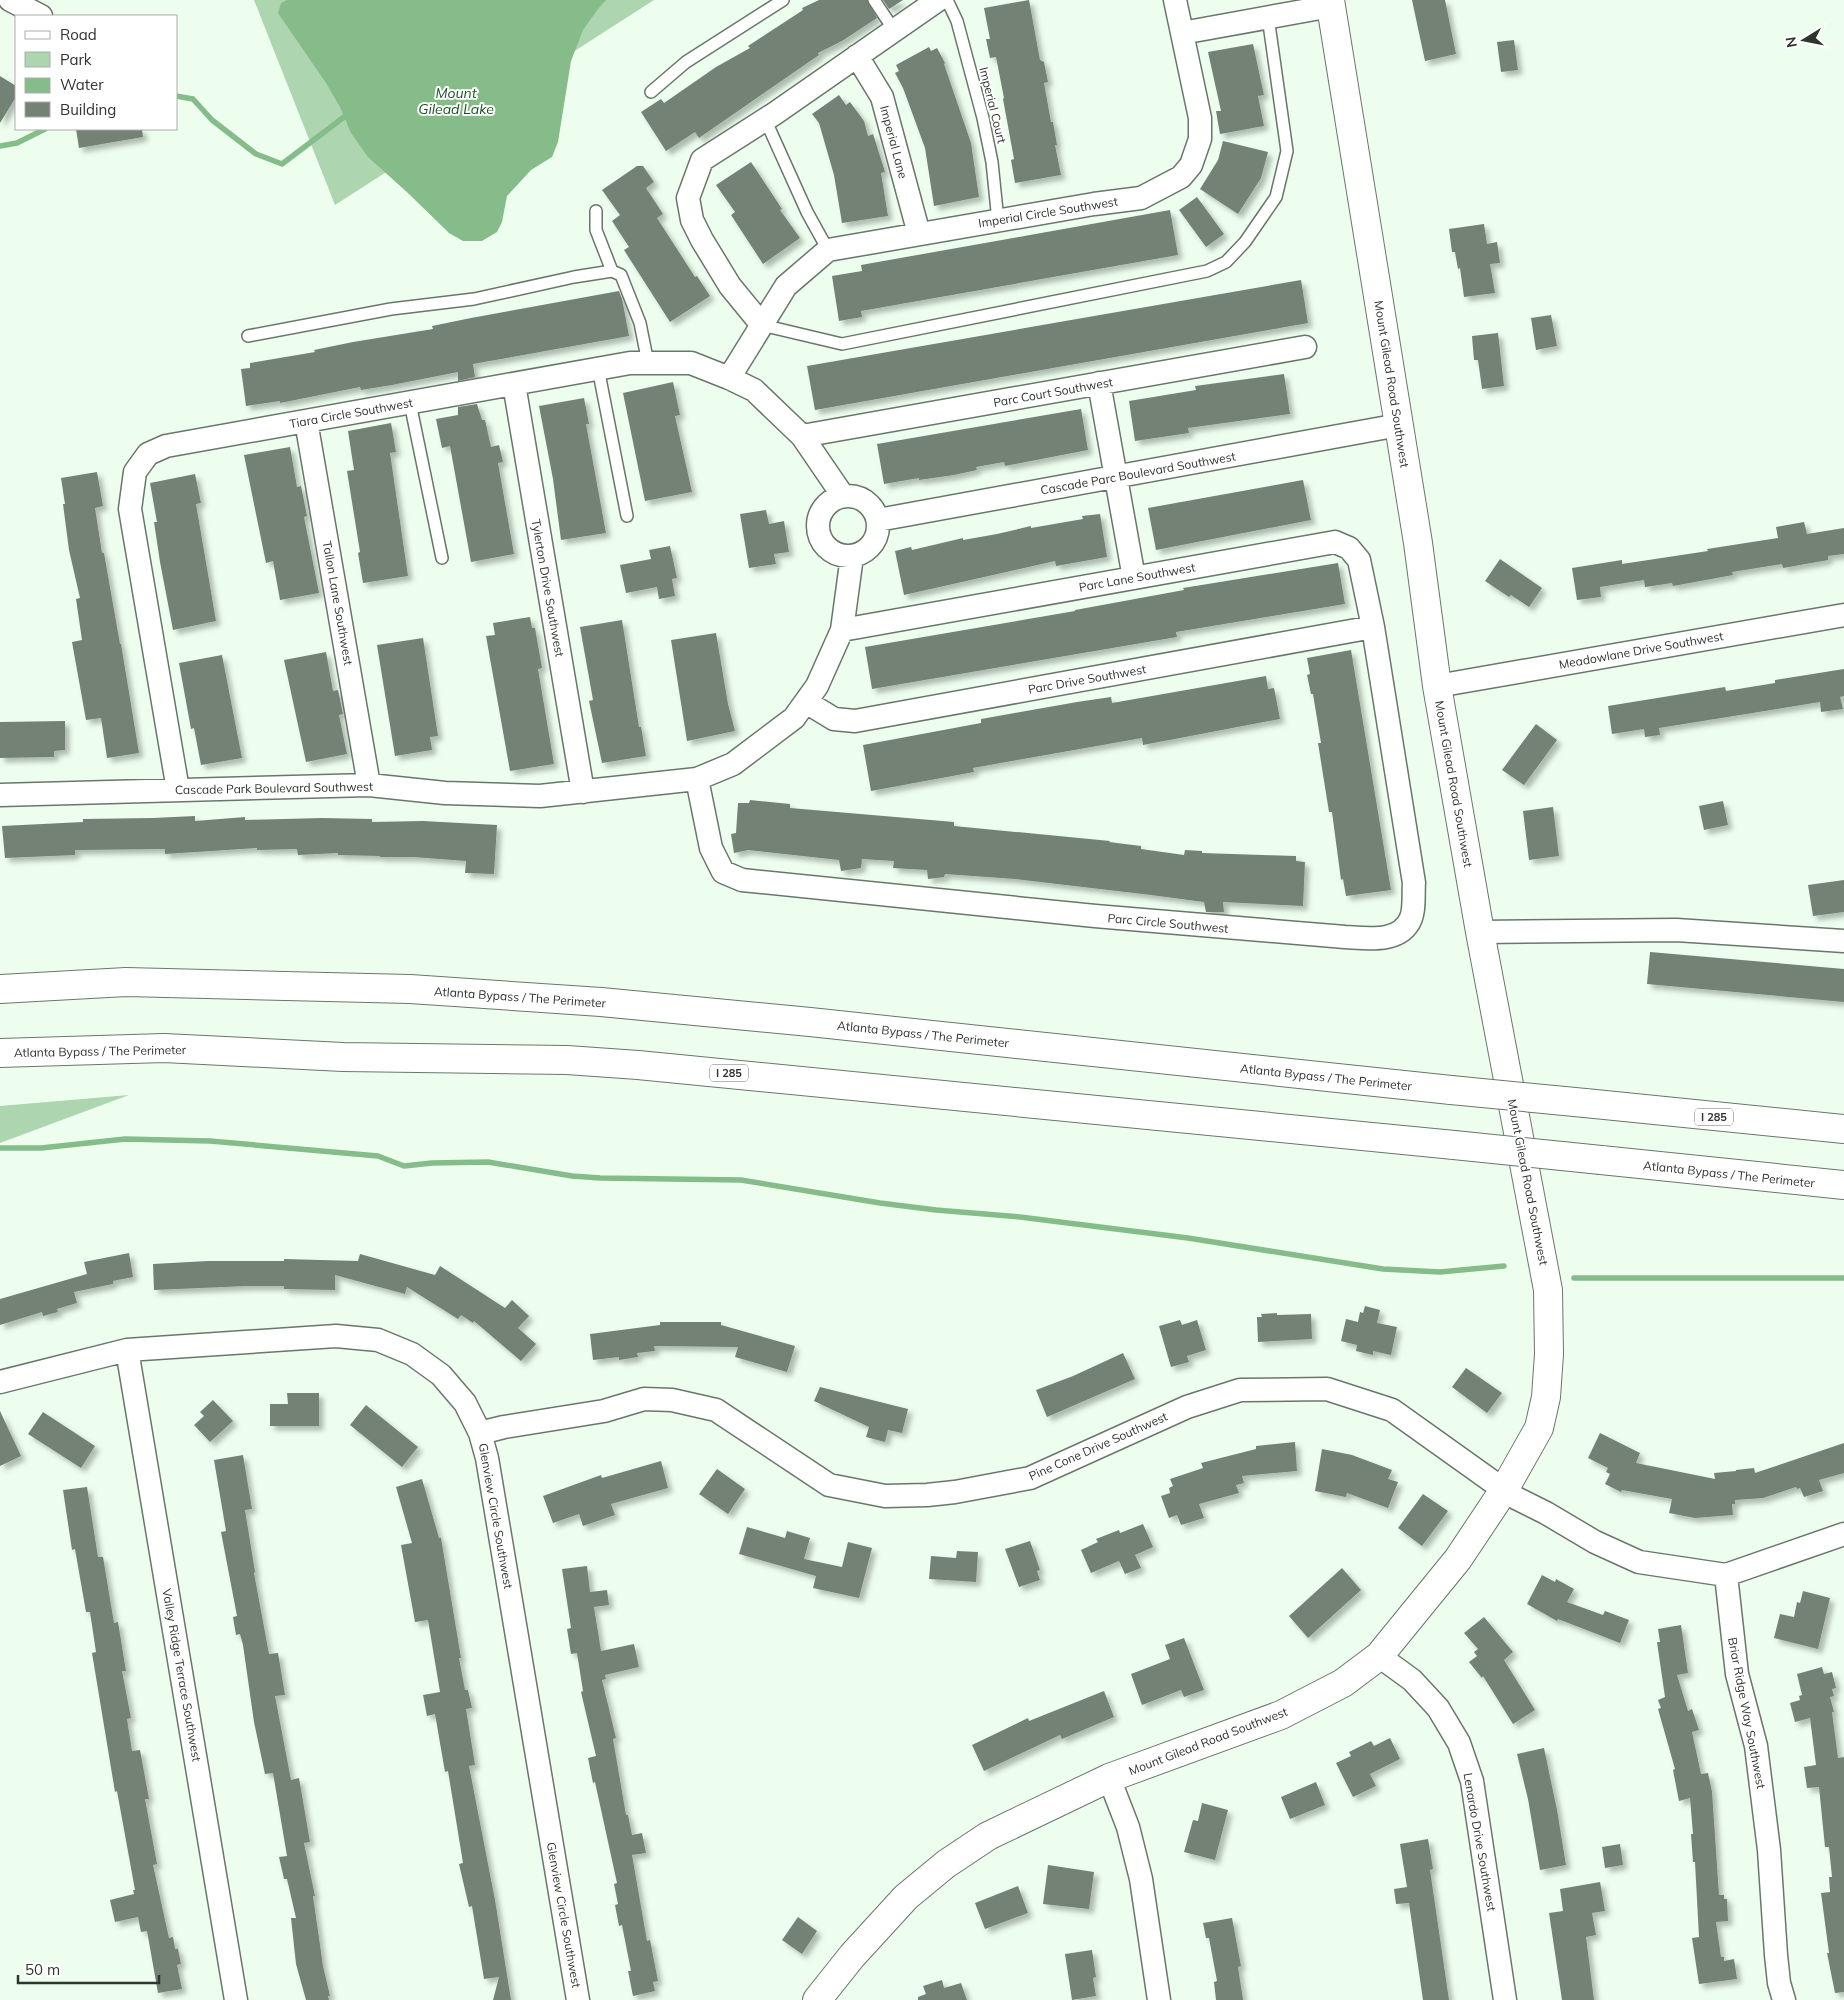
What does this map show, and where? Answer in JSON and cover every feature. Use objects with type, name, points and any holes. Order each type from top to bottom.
[{"type":"main road","name":"Mount Gilead Road Southwest","points":[[817,2000],[852,1956],[906,1897],[946,1864],[988,1836],[1109,1778],[1281,1715],[1343,1682],[1380,1656],[1458,1559],[1504,1490],[1539,1428],[1546,1397],[1550,1317],[1542,1257],[1480,932],[1437,686],[1418,543],[1330,3]]},
{"type":"main road","name":"Atlanta Bypass / The Perimeter","points":[[0,989],[126,982],[420,990],[601,1002],[1844,1129]]},
{"type":"main road","name":"Atlanta Bypass / The Perimeter","points":[[0,1053],[164,1048],[343,1057],[585,1061],[842,1084],[1844,1186]]},
{"type":"street","points":[[10,0],[39,15]]},
{"type":"street","points":[[762,325],[730,286],[692,220],[688,198],[702,160],[938,0]]},
{"type":"street","name":"Imperial Circle Southwest","points":[[828,250],[1094,204],[1142,198],[1181,177],[1191,165],[1200,139],[1200,118],[1175,0]]},
{"type":"street","points":[[1182,33],[1330,3]]},
{"type":"street","name":"Imperial Lane","points":[[857,56],[882,98],[919,234]]},
{"type":"street","points":[[730,378],[786,286],[828,250]]},
{"type":"street","name":"Parc Court Southwest","points":[[802,436],[1305,347]]},
{"type":"street","name":"Tiara Circle Southwest","points":[[178,790],[130,509],[135,472],[148,454],[166,446],[598,368],[630,363],[691,363],[730,378],[754,390],[802,436],[842,496]]},
{"type":"street","points":[[1099,383],[1134,578]]},
{"type":"street","name":"Tylerton Drive Southwest","points":[[514,384],[583,792]]},
{"type":"street","name":"Tallon Lane Southwest","points":[[306,421],[369,785]]},
{"type":"street","name":"Cascade Parc Boulevard Southwest","points":[[878,520],[1399,425]]},
{"type":"street","points":[[842,496],[855,496],[865,500],[872,507],[878,520],[876,537],[860,554],[852,556],[835,553],[829,549],[820,538],[818,530],[820,514],[829,502],[842,496]]},
{"type":"street","name":"Parc Lane Southwest","points":[[842,630],[1335,542],[1349,548],[1359,560],[1373,627]]},
{"type":"street","points":[[697,779],[733,764],[794,718],[806,702],[817,686],[842,630],[852,556]]},
{"type":"street","name":"Meadowlane Drive Southwest","points":[[1437,686],[1844,615]]},
{"type":"street","name":"Parc Drive Southwest","points":[[806,702],[834,719],[855,721],[1373,627]]},
{"type":"street","name":"Parc Circle Southwest","points":[[697,779],[711,848],[723,872],[742,880],[1095,916],[1345,938],[1376,939],[1392,936],[1406,928],[1412,917],[1414,883],[1373,627]]},
{"type":"street","name":"Cascade Park Boulevard Southwest","points":[[0,795],[369,785],[445,793],[540,796],[697,779]]},
{"type":"street","points":[[1480,932],[1676,930],[1844,941]]},
{"type":"street","name":"Glenview Circle Southwest","points":[[0,1382],[127,1350],[336,1336],[378,1340],[412,1354],[441,1375],[465,1403],[480,1433],[487,1458],[578,2000]]},
{"type":"street","name":"Valley Ridge Terrace Southwest","points":[[127,1350],[236,2000]]},
{"type":"street","name":"Pine Cone Drive Southwest","points":[[480,1433],[504,1427],[604,1411],[644,1399],[672,1400],[716,1410],[829,1485],[885,1496],[927,1495],[955,1492],[1030,1478],[1187,1407],[1240,1390],[1327,1389],[1392,1410],[1514,1497],[1546,1513],[1578,1533],[1639,1562],[1726,1575]]},
{"type":"street","points":[[1726,1575],[1844,1534]]},
{"type":"street","name":"Briar Ridge Way Southwest","points":[[1726,1575],[1737,1674],[1756,1746],[1770,1850],[1779,1983],[1784,2000]]},
{"type":"street","name":"Lenardo Drive Southwest","points":[[1380,1656],[1412,1680],[1438,1708],[1459,1743],[1472,1781],[1505,2000]]},
{"type":"street","points":[[1109,1778],[1128,1827],[1141,1879],[1159,2000]]},
{"type":"lane","points":[[651,92],[686,62],[783,0]]},
{"type":"lane","points":[[874,0],[894,30]]},
{"type":"lane","name":"Imperial Court","points":[[948,0],[957,21],[983,118],[992,162],[998,220]]},
{"type":"lane","points":[[762,325],[842,344],[1207,271],[1226,262],[1245,242],[1276,197],[1287,151],[1268,17]]},
{"type":"lane","points":[[765,119],[807,212],[828,250]]},
{"type":"lane","points":[[596,211],[596,230],[612,271]]},
{"type":"lane","points":[[248,336],[391,309],[474,299],[574,277],[612,271],[622,275],[640,323],[648,363]]},
{"type":"lane","points":[[598,368],[627,516]]},
{"type":"lane","points":[[410,402],[442,558]]},
{"type":"green space","name":"Mount Gilead Lake","points":[[254,0],[654,0],[335,205]]},
{"type":"green space","points":[[129,1095],[0,1143],[0,1106]]},
{"type":"water","name":"Mount Gilead Lake","points":[[287,0],[606,0],[583,30],[571,61],[558,142],[552,157],[531,170],[507,196],[502,222],[497,232],[482,241],[463,241],[449,233],[368,157],[351,133],[340,107],[326,83],[278,13],[281,3]]},
{"type":"building","points":[[819,0],[867,0],[877,18],[842,41],[818,53],[819,55],[699,138],[695,132],[666,151],[641,112],[661,99],[664,103],[716,67],[750,48],[748,46],[803,10],[802,8]]},
{"type":"building","points":[[883,0],[903,0],[889,9]]},
{"type":"building","points":[[1029,0],[1040,60],[1044,62],[1048,82],[1044,83],[1051,122],[1053,122],[1061,175],[1015,183],[1011,160],[1014,159],[1004,98],[996,57],[990,58],[986,39],[990,39],[984,8]]},
{"type":"building","points":[[1412,0],[1445,0],[1456,54],[1425,61]]},
{"type":"building","points":[[1514,40],[1518,70],[1501,72],[1497,42]]},
{"type":"building","points":[[1253,44],[1264,95],[1258,96],[1264,126],[1220,134],[1216,111],[1221,111],[1208,52]]},
{"type":"building","points":[[929,47],[931,51],[937,48],[945,63],[971,143],[979,197],[934,206],[925,148],[903,88],[895,73],[899,71],[896,65]]},
{"type":"building","points":[[0,76],[15,85],[15,99],[0,123]]},
{"type":"building","points":[[839,95],[846,105],[850,102],[864,121],[868,136],[873,134],[885,172],[881,173],[888,216],[842,223],[834,175],[819,123],[812,114]]},
{"type":"building","points":[[76,130],[142,130],[143,137],[79,148]]},
{"type":"building","points":[[1223,141],[1268,152],[1261,178],[1238,214],[1200,189],[1218,160]]},
{"type":"building","points":[[751,162],[782,209],[780,210],[800,238],[763,264],[731,215],[735,212],[716,185]]},
{"type":"building","points":[[637,166],[643,166],[654,182],[646,188],[663,214],[657,218],[695,277],[697,276],[710,296],[670,322],[624,250],[629,247],[612,221],[620,215],[602,190]]},
{"type":"building","points":[[1197,197],[1224,234],[1206,247],[1179,210]]},
{"type":"building","points":[[1170,210],[1178,255],[861,311],[862,317],[839,321],[832,276],[862,271],[861,265]]},
{"type":"building","points":[[1484,224],[1487,244],[1497,242],[1500,263],[1490,264],[1495,293],[1464,297],[1460,268],[1458,269],[1455,252],[1452,252],[1449,229]]},
{"type":"building","points":[[1301,280],[1308,323],[815,410],[807,366]]},
{"type":"building","points":[[619,291],[629,336],[473,364],[475,377],[458,381],[458,372],[361,390],[360,387],[280,403],[280,401],[246,406],[241,369],[250,368],[250,363],[315,352],[314,350],[353,342],[433,329],[432,326],[471,318]]},
{"type":"building","points":[[1551,315],[1557,346],[1536,350],[1531,318]]},
{"type":"building","points":[[1498,333],[1504,386],[1482,389],[1478,360],[1474,360],[1472,336]]},
{"type":"building","points":[[1284,374],[1290,414],[1188,428],[1189,433],[1135,441],[1129,401],[1196,390],[1195,386]]},
{"type":"building","points":[[673,382],[680,415],[675,416],[692,492],[645,501],[623,393]]},
{"type":"building","points":[[584,398],[589,424],[586,424],[606,533],[561,540],[553,479],[539,406]]},
{"type":"building","points":[[477,404],[482,420],[485,420],[491,447],[499,445],[503,462],[498,463],[514,554],[471,562],[450,446],[442,448],[436,419],[458,415],[458,407]]},
{"type":"building","points":[[1081,409],[1088,450],[1005,466],[1004,462],[976,467],[977,470],[954,475],[884,484],[877,444]]},
{"type":"building","points":[[391,423],[396,452],[390,453],[408,576],[363,583],[347,471],[354,470],[348,431]]},
{"type":"building","points":[[290,447],[297,487],[301,486],[307,516],[304,517],[319,593],[280,600],[273,561],[266,563],[244,455]]},
{"type":"building","points":[[97,472],[103,506],[95,508],[102,553],[104,553],[121,644],[139,753],[107,758],[101,718],[86,720],[72,642],[82,640],[76,599],[80,598],[69,550],[61,478]]},
{"type":"building","points":[[195,474],[201,503],[196,504],[216,621],[173,630],[160,562],[154,522],[157,522],[150,483]]},
{"type":"building","points":[[1303,480],[1311,520],[1156,550],[1148,508]]},
{"type":"building","points":[[766,510],[769,524],[784,521],[789,552],[774,554],[776,564],[749,568],[740,514]]},
{"type":"building","points":[[1100,514],[1107,557],[1056,566],[1055,561],[904,595],[895,551],[911,547],[912,550],[963,538],[963,540],[1031,526],[1031,528],[1083,519],[1082,516]]},
{"type":"building","points":[[1804,522],[1807,534],[1844,528],[1844,554],[1828,556],[1828,560],[1783,568],[1782,564],[1732,572],[1733,575],[1673,586],[1672,583],[1645,587],[1644,580],[1600,587],[1601,597],[1577,600],[1572,568],[1622,560],[1622,564],[1778,538],[1776,527]]},
{"type":"building","points":[[670,546],[677,578],[672,579],[675,596],[659,599],[657,587],[626,593],[620,565],[651,559],[649,550]]},
{"type":"building","points":[[1500,559],[1542,588],[1529,607],[1511,595],[1509,597],[1485,581]]},
{"type":"building","points":[[1338,563],[1345,604],[1176,632],[1177,637],[872,689],[865,647],[1075,611],[1184,590],[1183,588]]},
{"type":"building","points":[[530,617],[532,628],[535,628],[542,668],[538,669],[554,764],[510,771],[486,636],[495,635],[493,623]]},
{"type":"building","points":[[622,620],[639,727],[641,727],[646,756],[602,763],[589,701],[593,700],[580,627]]},
{"type":"building","points":[[716,633],[728,704],[735,731],[687,741],[671,640]]},
{"type":"building","points":[[423,638],[438,736],[430,737],[432,750],[395,756],[377,645]]},
{"type":"building","points":[[1351,650],[1391,890],[1346,896],[1343,879],[1341,880],[1332,812],[1329,812],[1318,743],[1321,743],[1313,694],[1311,694],[1307,675],[1310,674],[1307,658]]},
{"type":"building","points":[[326,652],[333,691],[338,690],[343,714],[339,715],[347,754],[306,762],[284,660]]},
{"type":"building","points":[[222,655],[242,758],[201,765],[194,728],[191,729],[179,663]]},
{"type":"building","points":[[1844,669],[1844,696],[1840,697],[1843,709],[1821,712],[1820,702],[1659,728],[1660,735],[1645,737],[1644,729],[1612,734],[1608,706],[1725,687],[1726,691],[1775,683],[1775,680]]},
{"type":"building","points":[[1266,676],[1268,689],[1274,688],[1280,719],[1143,745],[1142,738],[973,768],[974,772],[871,791],[863,745],[981,723],[981,719],[1077,702],[1111,697],[1112,703]]},
{"type":"building","points":[[65,721],[65,750],[54,751],[54,757],[0,758],[0,722]]},
{"type":"building","points":[[1536,724],[1557,740],[1524,785],[1502,770]]},
{"type":"building","points":[[750,800],[790,804],[790,808],[954,822],[954,826],[1110,841],[1141,846],[1141,849],[1184,855],[1185,850],[1202,851],[1202,853],[1296,856],[1296,861],[1305,862],[1303,906],[1223,902],[1224,912],[1206,912],[1204,902],[1151,895],[1015,879],[945,874],[944,877],[928,879],[927,870],[893,868],[894,861],[862,859],[861,868],[841,871],[839,860],[748,850],[734,853],[731,834],[736,833],[738,803],[749,803]]},
{"type":"building","points":[[1723,801],[1728,825],[1704,830],[1699,806]]},
{"type":"building","points":[[1553,807],[1559,856],[1529,860],[1523,811]]},
{"type":"building","points":[[195,816],[195,821],[245,817],[245,820],[322,818],[372,819],[372,822],[423,821],[497,825],[494,874],[465,873],[466,861],[413,857],[338,855],[338,853],[298,855],[297,849],[257,850],[257,848],[165,854],[165,849],[75,850],[75,855],[5,858],[2,826],[83,822],[83,819]]},
{"type":"building","points":[[1844,880],[1844,912],[1813,916],[1808,885]]},
{"type":"building","points":[[1650,952],[1844,969],[1844,1002],[1647,984]]},
{"type":"building","points":[[129,1253],[133,1277],[113,1281],[113,1284],[74,1292],[77,1303],[57,1309],[58,1312],[43,1316],[42,1312],[0,1325],[0,1299],[87,1274],[84,1262]]},
{"type":"building","points":[[360,1254],[435,1275],[440,1266],[505,1308],[512,1300],[529,1316],[518,1328],[536,1344],[521,1361],[474,1321],[473,1323],[461,1315],[458,1319],[407,1287],[405,1294],[335,1275],[335,1290],[284,1289],[284,1286],[247,1286],[154,1290],[153,1264],[208,1261],[284,1261],[284,1259],[358,1261]]},
{"type":"building","points":[[1365,1306],[1380,1310],[1377,1323],[1397,1327],[1391,1355],[1373,1351],[1373,1355],[1356,1351],[1357,1345],[1341,1341],[1346,1319],[1358,1322],[1360,1312],[1363,1313]]},
{"type":"building","points":[[1277,1313],[1277,1315],[1311,1314],[1312,1339],[1258,1342],[1257,1317],[1262,1317],[1261,1314]]},
{"type":"building","points":[[1180,1320],[1182,1325],[1197,1320],[1206,1350],[1187,1356],[1189,1362],[1171,1367],[1159,1326]]},
{"type":"building","points":[[660,1322],[721,1322],[721,1325],[795,1346],[787,1372],[735,1357],[738,1347],[654,1346],[655,1351],[637,1353],[638,1357],[619,1360],[619,1357],[593,1360],[590,1334],[660,1325]]},
{"type":"building","points":[[1123,1353],[1135,1379],[1047,1417],[1036,1390],[1073,1376]]},
{"type":"building","points":[[1466,1368],[1502,1393],[1487,1413],[1452,1387]]},
{"type":"building","points":[[820,1387],[908,1409],[902,1433],[888,1430],[885,1442],[866,1437],[869,1427],[814,1401]]},
{"type":"building","points":[[287,1393],[319,1393],[319,1426],[270,1426],[270,1404],[288,1404]]},
{"type":"building","points":[[213,1400],[233,1421],[210,1442],[194,1425],[204,1416],[200,1412]]},
{"type":"building","points":[[366,1405],[418,1447],[402,1467],[350,1425]]},
{"type":"building","points":[[0,1411],[21,1456],[0,1466]]},
{"type":"building","points":[[43,1412],[95,1446],[81,1468],[28,1434]]},
{"type":"building","points":[[1600,1433],[1640,1453],[1636,1463],[1715,1479],[1714,1473],[1754,1468],[1755,1473],[1844,1443],[1844,1473],[1819,1480],[1823,1491],[1804,1497],[1800,1488],[1797,1489],[1796,1487],[1763,1498],[1735,1500],[1735,1504],[1732,1504],[1733,1515],[1695,1518],[1669,1513],[1672,1499],[1622,1490],[1621,1492],[1605,1484],[1610,1474],[1606,1472],[1608,1468],[1588,1458]]},
{"type":"building","points":[[1295,1442],[1297,1471],[1242,1476],[1244,1483],[1236,1485],[1239,1493],[1199,1504],[1204,1518],[1181,1525],[1177,1515],[1169,1518],[1161,1496],[1170,1493],[1169,1488],[1173,1486],[1170,1479],[1203,1468],[1201,1463],[1256,1449],[1256,1446]]},
{"type":"building","points":[[1322,1449],[1352,1455],[1392,1470],[1388,1479],[1398,1482],[1388,1508],[1347,1493],[1346,1497],[1315,1491]]},
{"type":"building","points":[[243,1455],[252,1509],[245,1510],[254,1573],[269,1654],[278,1653],[285,1695],[275,1696],[291,1780],[299,1778],[310,1842],[304,1843],[315,1896],[313,1896],[323,1966],[330,1996],[328,1996],[329,2000],[306,2000],[296,1964],[291,1918],[296,1918],[287,1879],[284,1879],[279,1857],[287,1856],[273,1773],[265,1774],[254,1722],[243,1645],[240,1634],[236,1635],[233,1617],[237,1616],[221,1532],[226,1531],[214,1460]]},
{"type":"building","points":[[661,1461],[668,1488],[611,1504],[615,1515],[583,1526],[579,1514],[553,1523],[543,1496],[601,1475],[602,1478]]},
{"type":"building","points":[[717,1469],[745,1489],[728,1514],[699,1494]]},
{"type":"building","points":[[422,1479],[439,1538],[441,1538],[461,1658],[459,1658],[465,1690],[468,1690],[472,1708],[466,1709],[475,1765],[469,1766],[495,1900],[511,2000],[493,2000],[499,1977],[484,1979],[472,1906],[469,1907],[459,1864],[463,1863],[448,1771],[445,1772],[435,1714],[427,1716],[423,1695],[440,1692],[428,1620],[415,1622],[401,1545],[412,1543],[396,1487]]},
{"type":"building","points":[[87,1487],[98,1557],[103,1557],[114,1623],[118,1622],[126,1671],[122,1671],[131,1718],[127,1719],[132,1751],[140,1750],[149,1799],[145,1799],[157,1864],[153,1865],[169,1938],[173,1937],[181,1964],[177,1965],[182,1989],[158,1993],[147,1931],[141,1932],[138,1917],[115,1922],[110,1900],[134,1894],[133,1890],[135,1890],[117,1791],[115,1792],[92,1653],[96,1652],[90,1612],[86,1612],[75,1549],[72,1550],[63,1490]]},
{"type":"building","points":[[1423,1494],[1448,1511],[1422,1546],[1398,1528]]},
{"type":"building","points":[[1143,1524],[1153,1547],[1135,1555],[1141,1568],[1125,1574],[1119,1561],[1091,1573],[1081,1550],[1098,1542],[1096,1539],[1119,1530],[1120,1533]]},
{"type":"building","points":[[747,1527],[785,1538],[787,1531],[810,1538],[804,1559],[842,1567],[848,1542],[872,1548],[859,1598],[813,1588],[816,1576],[739,1554]]},
{"type":"building","points":[[1030,1541],[1040,1570],[1037,1571],[1040,1580],[1019,1587],[1005,1549]]},
{"type":"building","points":[[957,1551],[978,1552],[976,1582],[929,1579],[931,1556],[956,1558]]},
{"type":"building","points":[[587,1566],[590,1592],[607,1590],[609,1605],[594,1607],[601,1651],[634,1644],[639,1667],[605,1675],[606,1679],[602,1680],[616,1738],[613,1739],[626,1815],[628,1815],[632,1835],[642,1833],[646,1853],[632,1855],[647,1941],[650,1940],[658,1981],[653,1982],[655,1991],[633,1996],[628,1971],[631,1971],[622,1925],[619,1926],[615,1905],[618,1904],[614,1884],[617,1883],[588,1758],[596,1756],[581,1692],[583,1691],[577,1653],[571,1654],[567,1629],[571,1628],[562,1569]]},
{"type":"building","points":[[1342,1568],[1361,1590],[1308,1638],[1289,1616]]},
{"type":"building","points":[[1542,1575],[1555,1582],[1556,1579],[1574,1589],[1567,1602],[1603,1615],[1605,1611],[1629,1620],[1620,1643],[1558,1619],[1557,1621],[1527,1604]]},
{"type":"building","points":[[1803,1591],[1830,1598],[1818,1649],[1774,1638],[1780,1614],[1794,1617],[1797,1602],[1800,1603]]},
{"type":"building","points":[[1484,1617],[1513,1652],[1504,1660],[1535,1710],[1513,1724],[1483,1676],[1482,1678],[1469,1662],[1477,1656],[1474,1652],[1478,1649],[1464,1633]]},
{"type":"building","points":[[1681,1625],[1688,1673],[1677,1675],[1688,1711],[1692,1709],[1699,1730],[1692,1732],[1701,1774],[1708,1773],[1712,1792],[1719,1895],[1724,1895],[1724,1899],[1727,1899],[1728,1921],[1716,1922],[1721,1957],[1724,1957],[1724,1961],[1734,1959],[1737,1979],[1699,1984],[1692,1938],[1699,1937],[1690,1798],[1679,1801],[1673,1770],[1675,1769],[1658,1709],[1661,1708],[1658,1700],[1665,1697],[1657,1642],[1660,1642],[1658,1629]]},
{"type":"building","points":[[1184,1638],[1204,1690],[1184,1697],[1181,1690],[1142,1705],[1131,1674],[1170,1659],[1165,1645]]},
{"type":"building","points":[[1822,1667],[1824,1674],[1832,1672],[1836,1688],[1832,1689],[1834,1696],[1830,1697],[1834,1712],[1832,1712],[1838,1758],[1844,1757],[1844,1992],[1835,1993],[1827,1953],[1829,1953],[1821,1893],[1830,1892],[1829,1877],[1832,1877],[1829,1847],[1825,1847],[1819,1787],[1807,1788],[1804,1767],[1816,1765],[1810,1718],[1795,1722],[1790,1703],[1800,1700],[1799,1696],[1802,1695],[1797,1674]]},
{"type":"building","points":[[1104,1691],[1114,1717],[1062,1739],[1060,1735],[984,1771],[972,1745],[1028,1718],[1029,1721]]},
{"type":"building","points":[[1390,1738],[1400,1759],[1370,1774],[1376,1786],[1353,1797],[1336,1763],[1351,1756],[1349,1752],[1371,1741],[1374,1746]]},
{"type":"building","points":[[1544,1748],[1566,1865],[1540,1870],[1528,1799],[1517,1754]]},
{"type":"building","points":[[1316,1782],[1325,1805],[1290,1819],[1281,1797]]},
{"type":"building","points":[[1202,1803],[1228,1810],[1215,1860],[1184,1852],[1193,1820],[1198,1821]]},
{"type":"building","points":[[1428,1839],[1433,1869],[1430,1870],[1449,2000],[1423,2000],[1409,1903],[1396,1904],[1394,1889],[1407,1887],[1400,1844]]},
{"type":"building","points":[[1620,1844],[1623,1865],[1605,1868],[1602,1847]]},
{"type":"building","points":[[1048,1865],[1094,1872],[1089,1909],[1043,1904]]},
{"type":"building","points":[[1600,1882],[1605,1911],[1592,1913],[1596,1935],[1586,1937],[1594,2000],[1562,2000],[1549,1913],[1563,1911],[1560,1889]]},
{"type":"building","points":[[1018,1886],[1028,1913],[985,1929],[975,1903]]},
{"type":"building","points":[[798,1917],[817,1931],[802,1954],[782,1940]]},
{"type":"building","points":[[1232,1918],[1241,1966],[1238,1967],[1243,2000],[1216,2000],[1214,1982],[1217,1981],[1209,1938],[1206,1938],[1203,1923]]},
{"type":"building","points":[[1092,1950],[1096,1977],[1093,1978],[1096,1996],[1072,2000],[1065,1954]]},
{"type":"building","points":[[942,1980],[944,1988],[961,1983],[967,2000],[918,2000],[918,1997],[926,1994],[923,1986]]},
{"type":"waterway","points":[[178,96],[193,99],[212,120],[256,154],[282,164],[344,117]]},
{"type":"waterway","points":[[0,146],[17,143],[43,130]]},
{"type":"waterway","points":[[0,1148],[41,1148],[125,1139],[210,1141],[378,1156],[404,1166],[432,1163],[488,1162],[572,1176],[600,1178],[741,1180],[880,1203],[1020,1217],[1188,1238],[1383,1269],[1440,1272],[1504,1266]]},
{"type":"waterway","points":[[1574,1278],[1844,1278]]}]
